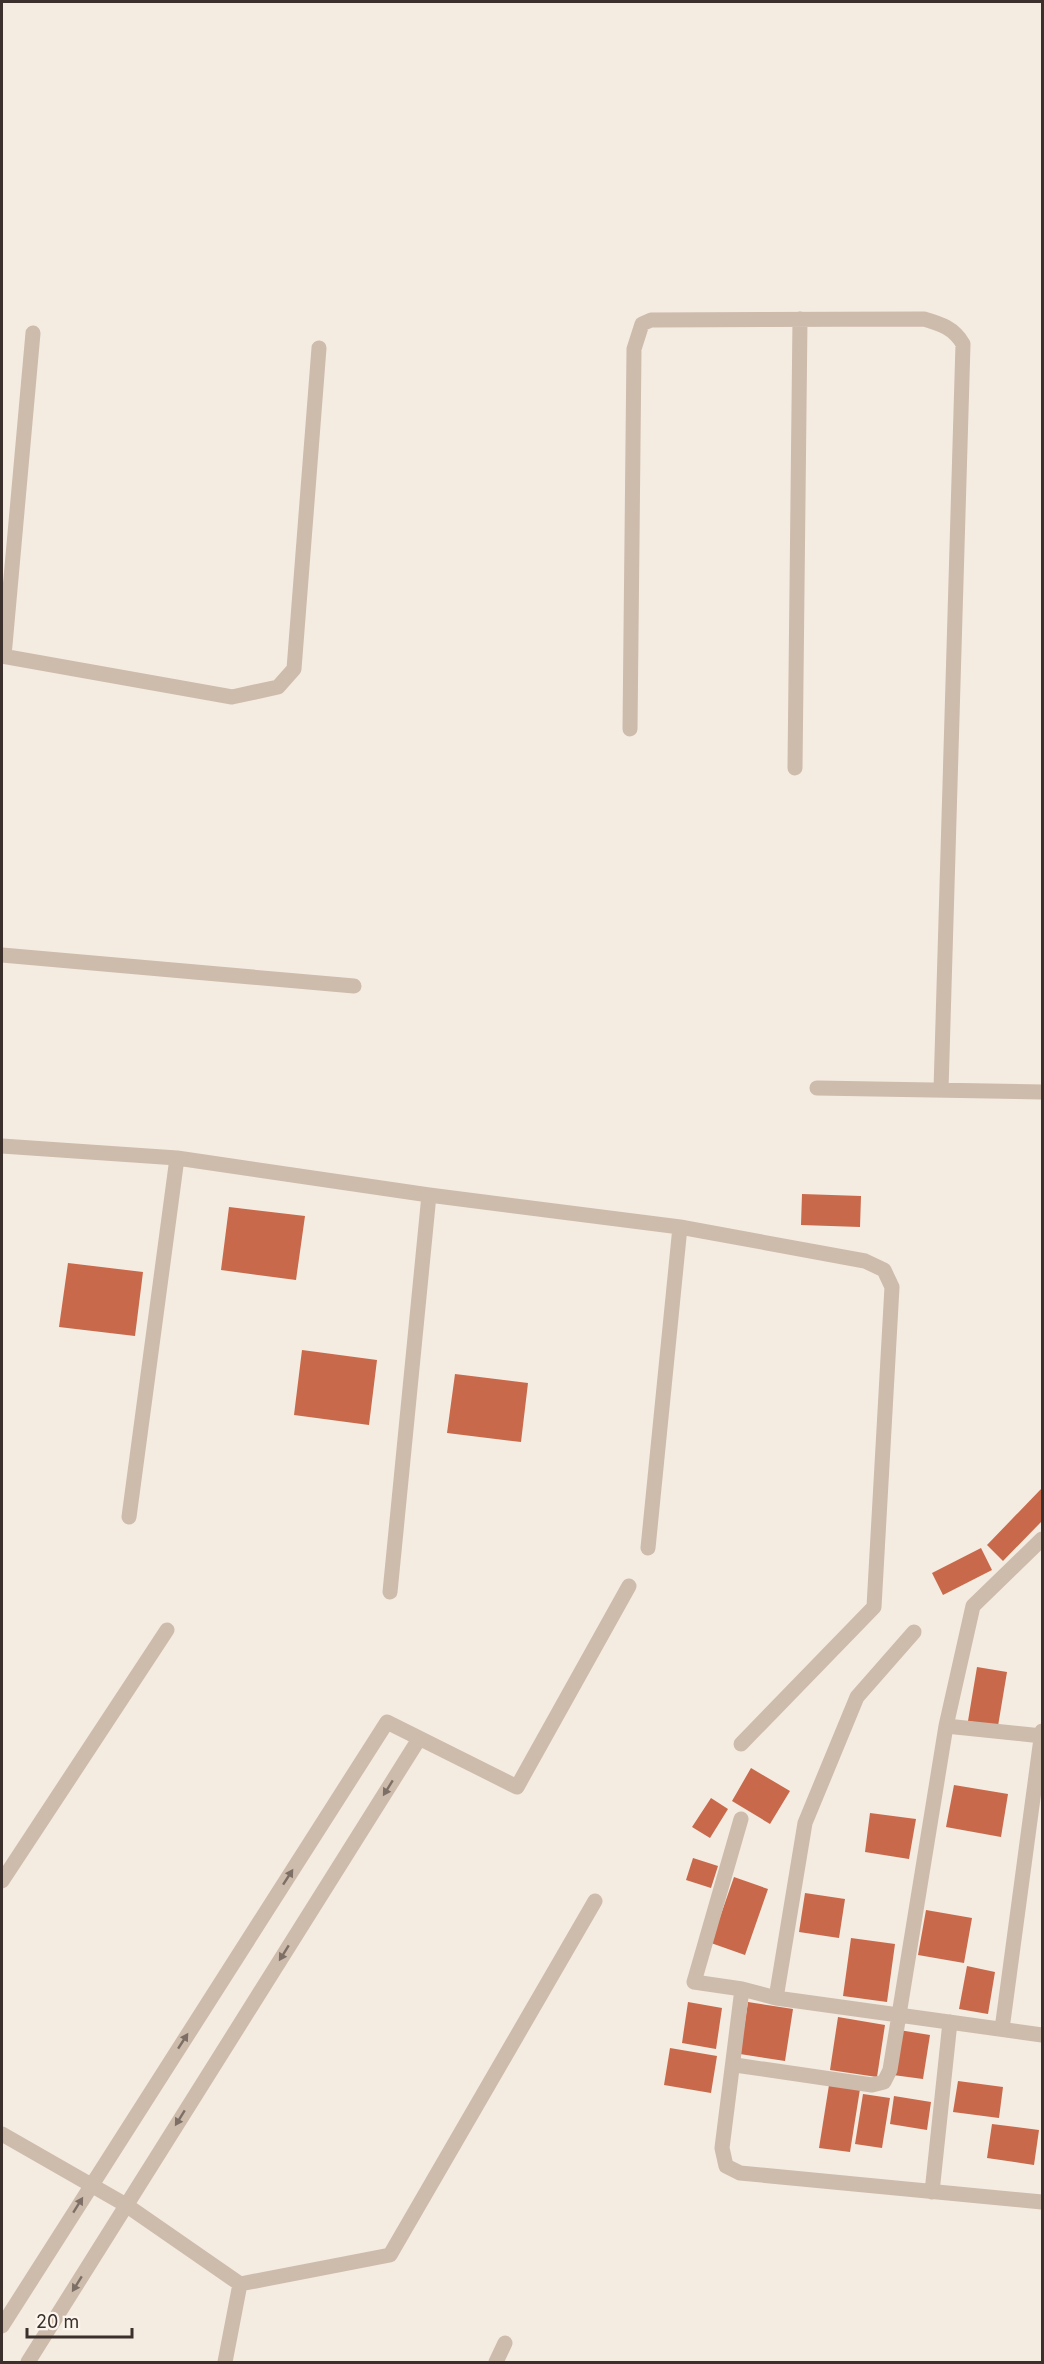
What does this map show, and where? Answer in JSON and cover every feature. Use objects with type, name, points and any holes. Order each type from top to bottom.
[{"type":"street","points":[[795,768],[800,319]]},
{"type":"street","points":[[630,729],[634,349],[642,324],[651,320],[924,319],[946,326],[958,335],[963,344],[941,1090]]},
{"type":"street","points":[[33,333],[3,656],[232,697],[278,687],[294,669],[318,348]]},
{"type":"street","points":[[2,955],[354,986]]},
{"type":"street","points":[[817,1088],[1042,1092]]},
{"type":"street","points":[[2,1146],[177,1158],[429,1195],[680,1227],[865,1261],[884,1270],[892,1287],[874,1607],[741,1744]]},
{"type":"street","points":[[129,1517],[177,1158]]},
{"type":"street","points":[[390,1592],[429,1195]]},
{"type":"street","points":[[648,1548],[680,1227]]},
{"type":"street","points":[[735,2066],[872,2085],[884,2082],[890,2070],[897,2015],[946,1726],[973,1606],[1042,1539]]},
{"type":"street","points":[[2,2326],[387,1722],[517,1787],[629,1586]]},
{"type":"street","points":[[2,1881],[167,1630]]},
{"type":"street","points":[[776,1998],[805,1823],[857,1697],[914,1632]]},
{"type":"street","points":[[946,1726],[1042,1734],[1002,2029]]},
{"type":"street","points":[[28,2362],[419,1739]]},
{"type":"street","points":[[741,1819],[694,1982],[742,1989],[776,1998],[1042,2035]]},
{"type":"street","points":[[2,2134],[126,2205],[240,2284],[390,2255],[595,1901]]},
{"type":"street","points":[[742,1989],[735,2066],[722,2148],[726,2166],[740,2173],[1042,2202]]},
{"type":"street","points":[[932,2192],[950,2022]]},
{"type":"street","points":[[225,2362],[240,2284]]},
{"type":"street","points":[[496,2362],[505,2343]]},
{"type":"building","points":[[802,1194],[861,1196],[860,1227],[801,1225]]},
{"type":"building","points":[[229,1207],[305,1216],[296,1280],[221,1270]]},
{"type":"building","points":[[68,1263],[143,1272],[135,1336],[59,1327]]},
{"type":"building","points":[[302,1350],[377,1360],[369,1425],[294,1415]]},
{"type":"building","points":[[455,1374],[528,1383],[521,1442],[447,1433]]},
{"type":"building","points":[[1042,1488],[1042,1521],[1003,1561],[987,1545]]},
{"type":"building","points":[[981,1548],[992,1570],[943,1595],[932,1573]]},
{"type":"building","points":[[977,1667],[1007,1672],[998,1726],[968,1721]]},
{"type":"building","points":[[751,1768],[790,1791],[770,1824],[732,1801]]},
{"type":"building","points":[[954,1785],[1008,1794],[1001,1837],[946,1827]]},
{"type":"building","points":[[711,1798],[728,1809],[710,1838],[692,1827]]},
{"type":"building","points":[[870,1813],[916,1819],[909,1859],[865,1852]]},
{"type":"building","points":[[693,1858],[718,1866],[711,1888],[686,1880]]},
{"type":"building","points":[[734,1877],[768,1889],[745,1955],[711,1943]]},
{"type":"building","points":[[805,1893],[845,1899],[839,1938],[799,1932]]},
{"type":"building","points":[[926,1910],[972,1918],[964,1963],[918,1955]]},
{"type":"building","points":[[851,1938],[895,1944],[887,2002],[843,1996]]},
{"type":"building","points":[[967,1966],[995,1972],[988,2014],[959,2009]]},
{"type":"building","points":[[688,2002],[722,2008],[716,2049],[682,2043]]},
{"type":"building","points":[[748,2002],[793,2009],[785,2061],[740,2054]]},
{"type":"building","points":[[838,2017],[885,2025],[877,2077],[830,2070]]},
{"type":"building","points":[[899,2030],[930,2035],[923,2079],[893,2075]]},
{"type":"building","points":[[670,2048],[717,2056],[711,2093],[664,2085]]},
{"type":"building","points":[[958,2081],[1003,2087],[999,2118],[953,2112]]},
{"type":"building","points":[[829,2085],[860,2089],[850,2152],[819,2148]]},
{"type":"building","points":[[863,2094],[890,2098],[882,2148],[855,2144]]},
{"type":"building","points":[[894,2096],[931,2102],[927,2130],[890,2124]]},
{"type":"building","points":[[992,2124],[1039,2130],[1034,2165],[987,2158]]}]
